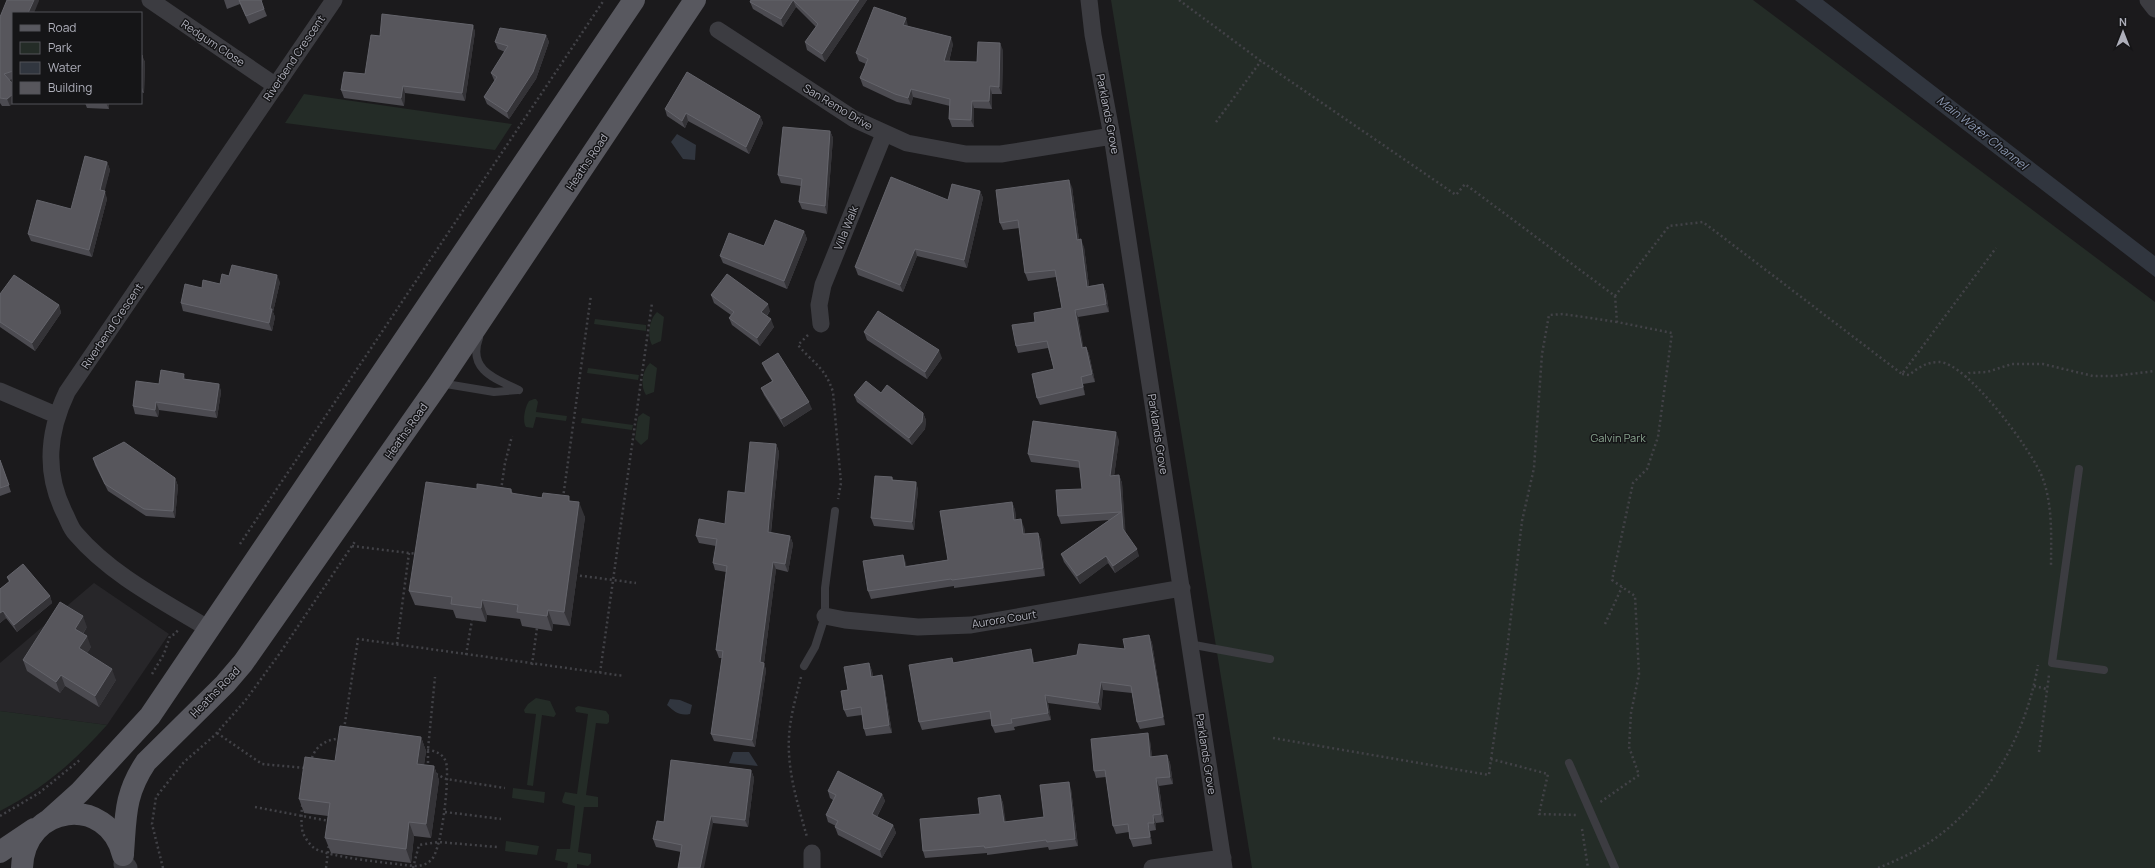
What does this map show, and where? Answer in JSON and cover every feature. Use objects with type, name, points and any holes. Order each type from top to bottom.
[{"type":"main road","points":[[22,868],[22,855],[27,840],[80,792],[150,716],[634,0]]},
{"type":"main road","name":"Heaths Road","points":[[124,863],[127,802],[137,776],[146,762],[243,663],[439,383],[695,0]]},
{"type":"main road","points":[[0,852],[44,823],[65,814],[80,814],[95,818],[108,827],[117,839],[124,863]]},
{"type":"street","name":"Redgum Close","points":[[150,0],[276,86]]},
{"type":"street","name":"Riverbend Crescent","points":[[209,629],[101,559],[74,532],[58,500],[51,469],[51,440],[56,415],[67,392],[334,0]]},
{"type":"street","name":"Parklands Grove","points":[[1089,0],[1093,35],[1112,136],[1223,863]]},
{"type":"street","points":[[2148,0],[2155,9]]},
{"type":"street","name":"San Remo Drive","points":[[718,30],[854,119],[906,143],[966,154],[1002,154],[1112,136]]},
{"type":"street","name":"Villa Walk","points":[[821,324],[819,305],[823,285],[884,134]]},
{"type":"street","points":[[0,391],[56,415]]},
{"type":"street","name":"Aurora Court","points":[[824,616],[845,620],[918,627],[971,625],[1182,588]]},
{"type":"street","points":[[1152,868],[1223,863]]},
{"type":"lane","points":[[439,383],[494,392],[519,390],[488,375],[480,364],[476,346],[482,331],[534,253],[548,220]]},
{"type":"lane","points":[[2080,469],[2052,663],[2104,670]]},
{"type":"lane","points":[[804,666],[815,646],[824,616],[825,588],[835,511]]},
{"type":"lane","points":[[1189,644],[1270,659]]},
{"type":"lane","points":[[1569,763],[1588,810],[1615,868]]},
{"type":"path","points":[[236,550],[604,0]]},
{"type":"path","points":[[1179,0],[1261,61],[1456,195],[1465,184],[1615,296]]},
{"type":"path","points":[[1216,122],[1261,61]]},
{"type":"path","points":[[1617,322],[1615,296],[1669,226],[1703,222],[1902,374],[1909,375],[1924,364],[1940,362],[1953,366],[1999,411],[2027,448],[2043,479],[2050,517],[2050,570]]},
{"type":"path","points":[[1902,374],[1996,248]]},
{"type":"path","points":[[562,501],[591,295]]},
{"type":"path","points":[[600,673],[652,303]]},
{"type":"path","points":[[1273,738],[1489,775],[1491,759],[1506,650],[1522,521],[1534,468],[1542,354],[1549,315],[1563,314],[1617,322],[1672,333],[1658,437],[1647,469],[1633,482],[1612,580],[1635,596],[1639,674],[1631,713],[1629,747],[1639,775],[1580,814],[1539,814],[1548,774],[1491,759]]},
{"type":"path","points":[[821,324],[798,345],[818,364],[830,382],[833,392],[841,484],[835,511]]},
{"type":"path","points":[[1965,377],[1969,373],[1987,372],[2012,364],[2043,364],[2093,376],[2114,376],[2155,371]]},
{"type":"path","points":[[501,493],[505,463],[512,436]]},
{"type":"path","points":[[352,546],[425,555]]},
{"type":"path","points":[[397,644],[409,553]]},
{"type":"path","points":[[574,575],[636,583]]},
{"type":"path","points":[[1605,624],[1622,587]]},
{"type":"path","points":[[151,675],[164,654],[170,636],[175,634],[186,615]]},
{"type":"path","points":[[466,655],[472,620]]},
{"type":"path","points":[[532,665],[537,628]]},
{"type":"path","points":[[342,745],[358,639],[532,665],[624,676]]},
{"type":"path","points":[[1878,868],[1904,857],[1928,843],[1955,822],[1982,795],[2002,763],[2022,726],[2034,686],[2039,660]]},
{"type":"path","points":[[2039,752],[2052,663]]},
{"type":"path","points":[[804,666],[793,707],[789,750],[798,804],[812,860]]},
{"type":"path","points":[[435,677],[428,749],[428,770],[446,779],[505,788]]},
{"type":"path","points":[[2034,686],[2047,689]]},
{"type":"path","points":[[217,733],[262,764],[316,769]]},
{"type":"path","points":[[343,738],[428,749],[438,752],[442,756],[446,763],[445,812],[433,858],[421,866],[413,867],[328,854],[313,847],[308,841],[303,833],[301,816],[308,768],[311,758],[323,743],[343,738]]},
{"type":"path","points":[[0,816],[39,793],[84,756]]},
{"type":"path","points":[[255,807],[332,822]]},
{"type":"path","points":[[445,812],[501,819]]},
{"type":"path","points":[[1580,814],[1588,868]]},
{"type":"path","points":[[326,868],[329,841]]},
{"type":"path","points":[[413,867],[419,845],[438,842],[497,847]]},
{"type":"shaded area","points":[[94,583],[169,634],[107,725],[0,711],[0,663]]},
{"type":"green space","name":"Galvin Park","points":[[1111,0],[1753,0],[2155,302],[2155,868],[1252,868]]},
{"type":"green space","points":[[304,94],[512,124],[495,150],[285,123]]},
{"type":"green space","points":[[657,312],[664,317],[661,341],[652,345],[649,333],[652,319]]},
{"type":"green space","points":[[595,319],[646,325],[646,331],[594,324]]},
{"type":"green space","points":[[650,363],[657,368],[654,392],[646,395],[643,387],[643,379],[645,370]]},
{"type":"green space","points":[[588,368],[639,375],[638,380],[587,373]]},
{"type":"green space","points":[[534,399],[538,402],[536,412],[567,416],[566,421],[536,417],[533,428],[526,427],[524,421],[525,410],[529,401]]},
{"type":"green space","points":[[643,413],[650,417],[648,439],[641,445],[635,439],[638,417]]},
{"type":"green space","points":[[582,418],[633,425],[632,430],[581,423]]},
{"type":"green space","points":[[536,698],[550,701],[556,714],[554,717],[542,715],[533,786],[527,785],[536,714],[525,713],[524,710],[528,704]]},
{"type":"green space","points":[[578,706],[606,711],[609,715],[609,722],[607,724],[596,723],[586,795],[598,797],[598,807],[584,807],[578,852],[591,854],[591,863],[588,866],[577,864],[577,868],[567,868],[568,863],[555,860],[557,849],[570,849],[575,806],[563,803],[562,801],[565,792],[577,794],[588,714],[576,712],[575,708]]},
{"type":"green space","points":[[0,711],[107,725],[83,751],[58,773],[31,793],[0,811]]},
{"type":"green space","points":[[513,788],[545,792],[544,803],[512,798]]},
{"type":"green space","points":[[506,841],[539,846],[537,855],[505,851]]},
{"type":"water","name":"Main Water Channel","points":[[1795,0],[1823,0],[2155,256],[2155,277]]},
{"type":"water","points":[[677,134],[696,145],[695,160],[683,159],[671,142]]},
{"type":"water","points":[[670,699],[680,700],[692,705],[690,714],[680,714],[672,710],[667,705]]},
{"type":"water","points":[[733,752],[749,752],[758,766],[729,763]]},
{"type":"building","points":[[7,0],[34,0],[28,12],[12,12],[12,71],[4,74],[12,83],[12,95],[7,99],[0,98],[0,17]]},
{"type":"building","points":[[239,0],[261,0],[264,9],[246,16]]},
{"type":"building","points":[[751,0],[793,0],[781,19],[750,2]]},
{"type":"building","points":[[793,0],[859,0],[822,54],[805,42],[818,24]]},
{"type":"building","points":[[874,7],[906,18],[903,25],[951,37],[944,61],[977,62],[978,42],[1000,43],[999,87],[990,86],[989,101],[972,101],[971,120],[949,119],[950,99],[911,89],[908,98],[895,94],[860,78],[868,59],[856,53]]},
{"type":"building","points":[[382,14],[473,25],[462,93],[403,86],[401,98],[341,90],[344,72],[365,74],[371,35],[380,36]]},
{"type":"building","points":[[500,28],[546,35],[533,72],[507,112],[484,97],[497,77],[491,73],[508,46],[495,42]]},
{"type":"building","points":[[687,72],[760,116],[746,147],[686,113],[682,121],[665,109]]},
{"type":"building","points":[[783,127],[830,131],[825,206],[799,202],[802,179],[778,175]]},
{"type":"building","points":[[85,156],[107,162],[100,190],[105,191],[89,250],[28,234],[37,200],[71,209]]},
{"type":"building","points":[[891,177],[948,200],[952,184],[980,191],[964,260],[915,249],[900,285],[855,267]]},
{"type":"building","points":[[1069,180],[1077,240],[1081,239],[1087,287],[1103,284],[1106,304],[1075,310],[1082,348],[1086,347],[1092,374],[1081,377],[1083,387],[1037,398],[1032,374],[1054,369],[1047,341],[1016,346],[1012,325],[1035,322],[1034,313],[1062,308],[1055,270],[1025,273],[1018,220],[1000,223],[996,190]]},
{"type":"building","points":[[775,220],[804,231],[784,281],[720,256],[729,233],[764,246]]},
{"type":"building","points":[[232,265],[277,275],[270,309],[272,309],[269,323],[181,303],[185,284],[202,288],[203,280],[220,284],[222,274],[229,276]]},
{"type":"building","points":[[727,274],[768,304],[761,312],[771,319],[757,338],[729,318],[734,312],[711,295]]},
{"type":"building","points":[[14,275],[59,305],[32,343],[0,322],[0,294]]},
{"type":"building","points":[[878,311],[939,350],[925,372],[864,332]]},
{"type":"building","points":[[778,353],[809,402],[781,419],[761,388],[773,381],[762,363]]},
{"type":"building","points":[[161,370],[184,374],[183,379],[219,384],[215,411],[156,402],[155,410],[133,406],[136,381],[159,384]]},
{"type":"building","points":[[866,381],[881,393],[887,385],[923,413],[922,422],[909,438],[854,395]]},
{"type":"building","points":[[1033,421],[1116,432],[1110,476],[1119,475],[1123,529],[1137,549],[1113,566],[1106,556],[1077,576],[1061,554],[1121,512],[1058,516],[1056,490],[1082,489],[1079,461],[1028,454]]},
{"type":"building","points":[[124,442],[175,478],[173,511],[144,509],[105,484],[93,458]]},
{"type":"building","points":[[750,442],[776,444],[768,532],[790,536],[785,564],[773,562],[760,662],[764,663],[752,740],[711,734],[723,651],[716,650],[727,566],[713,563],[717,539],[696,536],[699,519],[725,524],[728,491],[745,493]]},
{"type":"building","points":[[0,460],[9,485],[0,488]]},
{"type":"building","points":[[875,476],[892,477],[892,480],[916,482],[912,522],[871,518]]},
{"type":"building","points":[[426,482],[477,489],[477,484],[511,489],[511,493],[542,498],[543,493],[569,496],[569,501],[579,502],[564,612],[548,610],[547,616],[517,612],[518,605],[482,600],[481,608],[451,604],[452,597],[409,591]]},
{"type":"building","points":[[1012,502],[1014,520],[1021,519],[1023,534],[1038,533],[1043,568],[868,591],[863,561],[903,555],[905,567],[948,560],[940,511]]},
{"type":"building","points":[[23,564],[50,596],[14,625],[3,611],[0,613],[0,589],[10,581],[7,577]]},
{"type":"building","points":[[60,602],[83,616],[75,629],[87,636],[79,648],[112,669],[95,696],[61,675],[56,682],[23,660]]},
{"type":"building","points":[[1149,635],[1163,717],[1137,722],[1131,686],[1101,682],[1098,703],[1045,695],[1048,713],[1011,719],[1012,723],[992,726],[990,711],[919,722],[909,665],[952,658],[953,663],[1031,649],[1033,663],[1077,655],[1079,644],[1125,649],[1123,639]]},
{"type":"building","points":[[869,663],[871,677],[882,675],[889,725],[864,729],[861,707],[844,710],[841,691],[848,690],[844,667]]},
{"type":"building","points":[[340,726],[421,737],[417,764],[434,766],[426,824],[409,822],[406,849],[325,838],[330,803],[299,799],[305,757],[335,761]]},
{"type":"building","points":[[1148,733],[1150,757],[1167,755],[1170,777],[1156,778],[1161,814],[1153,815],[1154,823],[1148,823],[1150,837],[1130,839],[1128,824],[1113,826],[1105,770],[1094,771],[1091,739]]},
{"type":"building","points":[[671,760],[751,770],[745,820],[711,816],[700,868],[678,868],[682,845],[653,839],[657,821],[664,822]]},
{"type":"building","points":[[838,771],[882,794],[872,814],[893,825],[880,850],[835,827],[838,821],[826,815],[836,795],[828,791]]},
{"type":"building","points":[[1069,782],[1075,839],[1047,842],[1046,840],[985,848],[984,846],[923,851],[920,819],[980,814],[978,798],[1000,795],[1004,822],[1044,817],[1040,785]]}]
